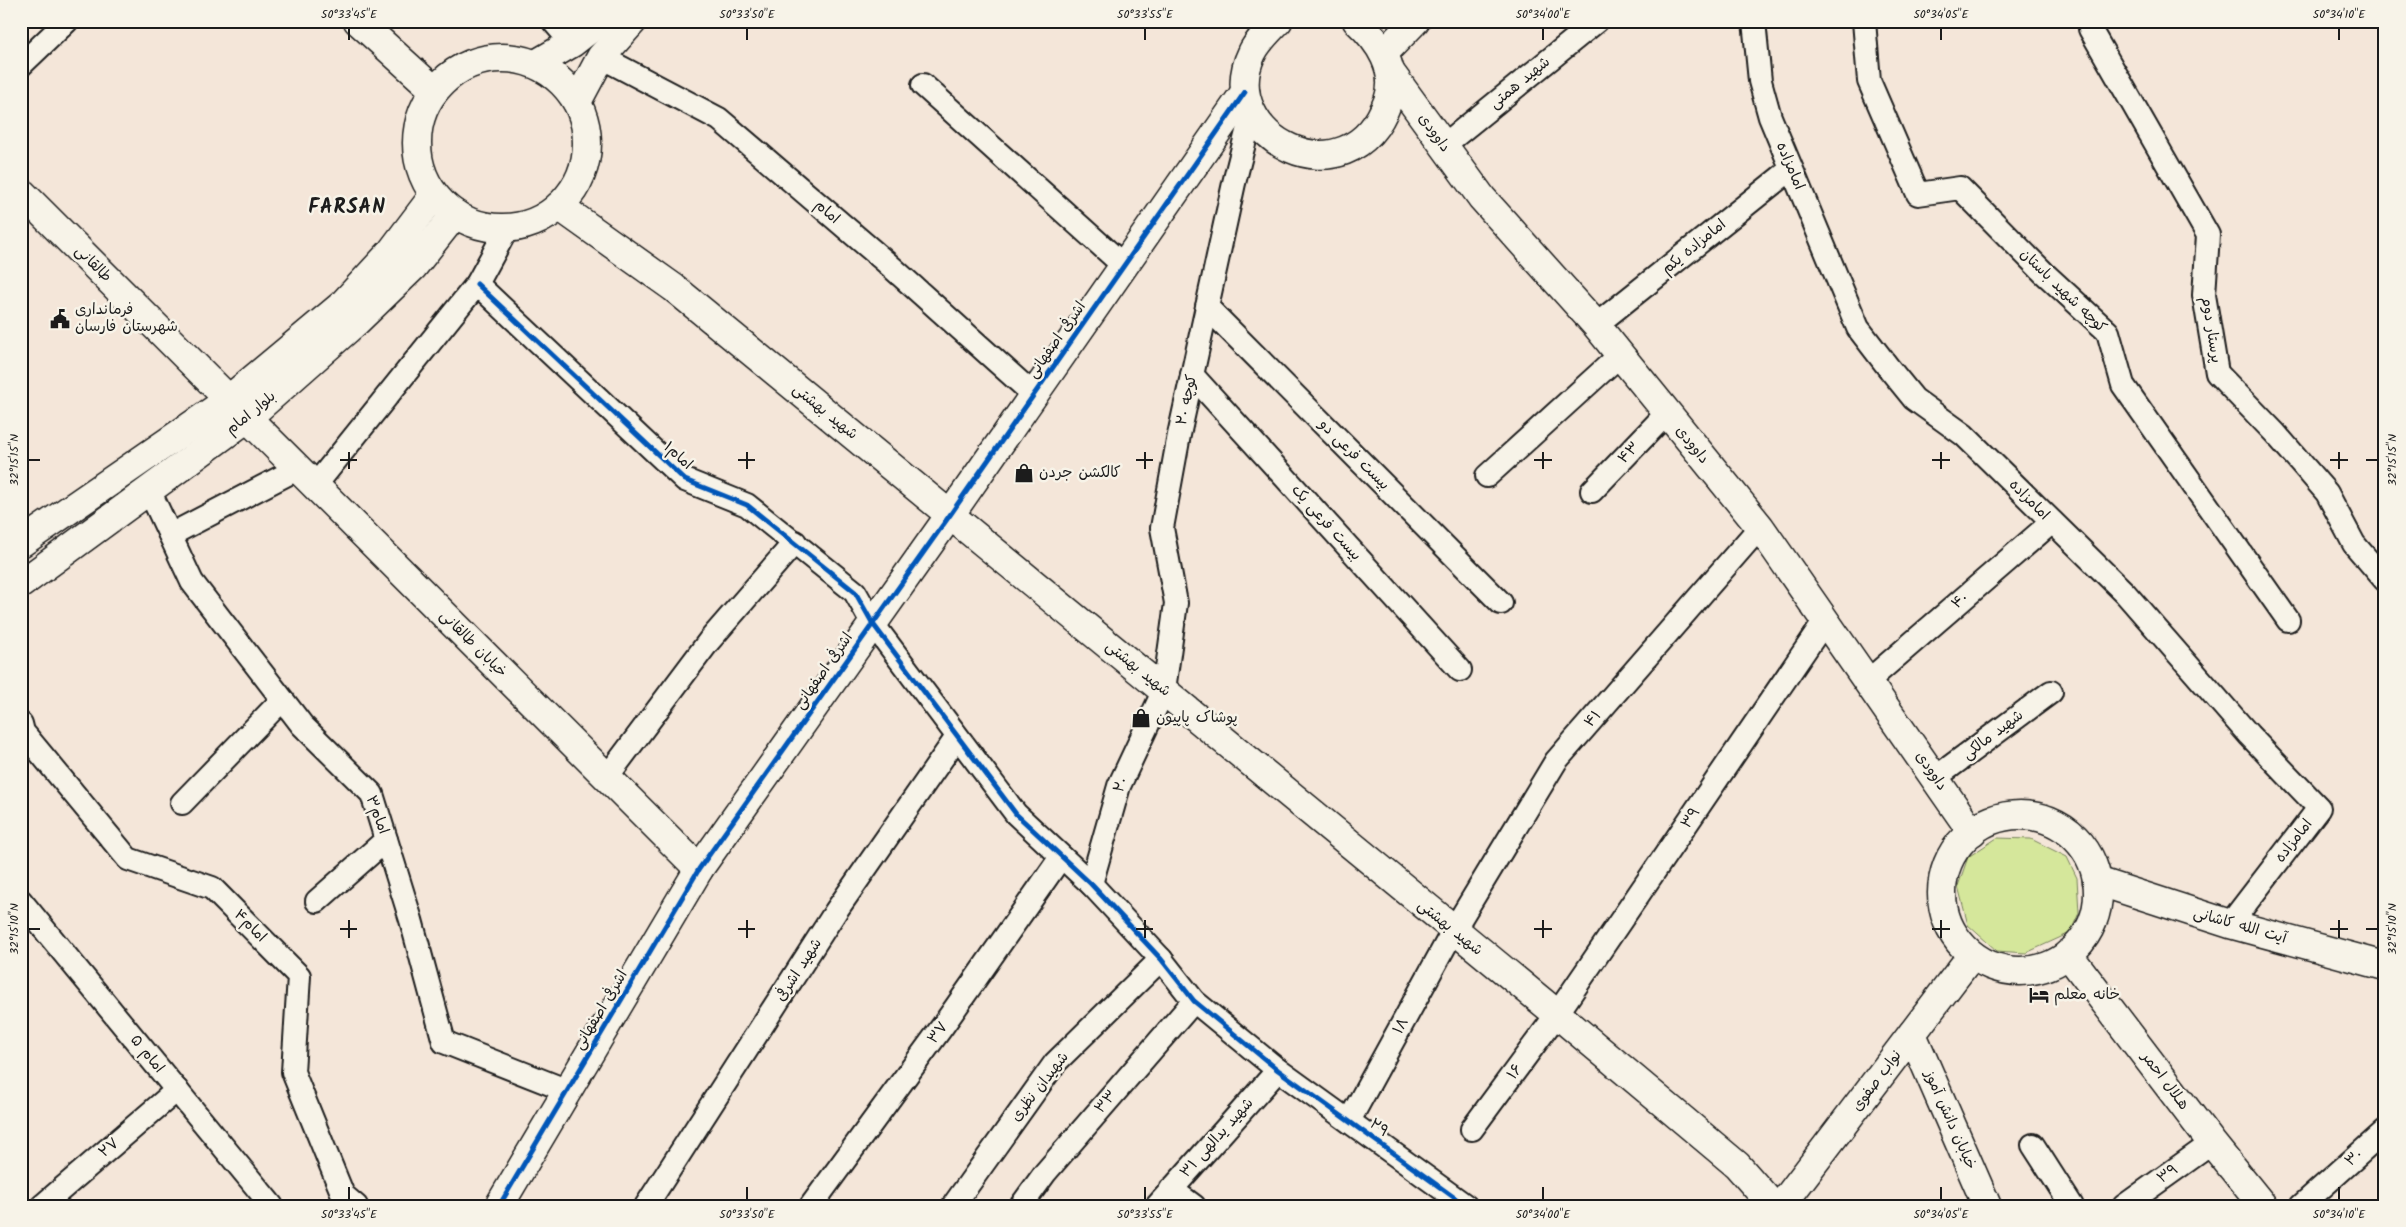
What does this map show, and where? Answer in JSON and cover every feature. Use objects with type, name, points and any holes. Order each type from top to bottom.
[{"type":"main road","points":[[358,21],[434,90]]},
{"type":"main road","points":[[536,64],[572,43],[600,21]]},
{"type":"main road","points":[[577,102],[601,57],[633,21]]},
{"type":"main road","points":[[1278,21],[1252,53],[1245,73],[1248,102],[1278,143],[1297,153],[1318,155],[1339,153],[1358,143],[1372,129],[1384,112],[1391,92],[1387,63],[1415,21]]},
{"type":"main road","name":"داوودی","points":[[1357,21],[1372,36],[1387,63],[1442,146],[1482,198],[1596,325],[1666,414],[1760,527],[1972,832]]},
{"type":"main road","points":[[509,58],[536,64],[560,80],[577,102],[586,129],[586,157],[577,184],[559,206],[536,221],[508,227],[480,225],[455,214],[434,195],[421,170],[416,142],[421,115],[434,90],[455,71],[481,60],[509,58]]},
{"type":"main road","name":"اشرفی اصفهانی","points":[[500,1206],[699,869],[1124,266],[1248,102]]},
{"type":"main road","name":"طالقانی","points":[[21,192],[238,409]]},
{"type":"main road","name":"بلوار امام","points":[[21,584],[149,490],[238,409],[391,252],[434,195]]},
{"type":"main road","name":"شهید بهشتی","points":[[559,206],[674,288],[1164,690],[1737,1165],[1773,1206]]},
{"type":"main road","name":"بلوار امام","points":[[21,543],[238,409],[357,321],[413,267],[455,214]]},
{"type":"main road","name":"خیابان طالقانی","points":[[238,409],[305,478],[699,869]]},
{"type":"main road","points":[[2015,816],[2045,820],[2060,826],[2078,840],[2090,859],[2097,881],[2098,904],[2091,926],[2078,946],[2060,960],[2039,969],[2016,971],[1993,966],[1972,955],[1956,938],[1945,917],[1942,894],[1945,870],[1956,849],[1972,832],[1992,820],[2015,816]]},
{"type":"main road","name":"آیت الله کاشانی","points":[[2097,881],[2230,924],[2385,966]]},
{"type":"main road","name":"هـلال احمر","points":[[2068,954],[2212,1143],[2263,1206]]},
{"type":"main road","name":"نواب صفوی","points":[[1781,1206],[1972,955]]},
{"type":"main road","name":"خیابان دانش آموز","points":[[1912,1034],[1987,1206]]},
{"type":"street","points":[[21,66],[67,21]]},
{"type":"street","points":[[553,21],[572,43]]},
{"type":"street","name":"شهید همتی","points":[[1442,146],[1597,21]]},
{"type":"street","name":"امامزاده","points":[[1754,21],[1760,81],[1770,117],[1858,328],[1914,399],[1964,435],[2126,593],[2249,735],[2320,808],[2230,924]]},
{"type":"street","name":"کوچه شهید باستان","points":[[1864,21],[1869,81],[1918,194],[1960,188],[2044,273],[2108,332],[2123,385],[2288,620]]},
{"type":"street","name":"پرستار دوم","points":[[2090,21],[2090,29],[2208,235],[2204,295],[2218,373],[2275,433],[2327,493],[2354,544],[2385,580]]},
{"type":"street","name":"امام","points":[[601,57],[719,119],[887,263],[1034,395]]},
{"type":"street","points":[[923,85],[1124,266]]},
{"type":"street","name":"کوچه ۲۰","points":[[1164,690],[1176,603],[1162,528],[1248,102]]},
{"type":"street","name":"امامزاده یکم","points":[[1596,325],[1791,169]]},
{"type":"street","points":[[170,535],[305,478],[477,284],[508,227]]},
{"type":"street","name":"امام۱","points":[[477,284],[685,480],[747,505],[855,592],[873,624],[1016,814],[1060,857]]},
{"type":"street","name":"بیست فرعی دو","points":[[1207,307],[1501,603]]},
{"type":"street","points":[[1487,476],[1620,356]]},
{"type":"street","name":"بیست فرعی یک","points":[[1192,375],[1460,670]]},
{"type":"street","name":"۴۳","points":[[1592,491],[1666,414]]},
{"type":"street","name":"امام۳","points":[[149,490],[192,582],[302,725],[372,794],[444,1042],[568,1091]]},
{"type":"street","name":"۴۰","points":[[1868,681],[2052,522]]},
{"type":"street","name":"۴۱","points":[[1453,931],[1556,761],[1760,527]]},
{"type":"street","points":[[607,777],[709,641],[795,542]]},
{"type":"street","name":"۳۹","points":[[1557,1014],[1825,621]]},
{"type":"street","name":"۲۰","points":[[1092,884],[1119,786],[1164,690]]},
{"type":"street","name":"شهید مالکی","points":[[1935,778],[2051,692]]},
{"type":"street","points":[[182,803],[282,700]]},
{"type":"street","name":"امام۴","points":[[21,724],[23,732],[128,859],[212,888],[299,976],[293,1072],[343,1195],[356,1206]]},
{"type":"street","name":"شهید اشرفی","points":[[646,1206],[836,911],[957,737]]},
{"type":"street","points":[[317,901],[386,840]]},
{"type":"street","name":"۲۹","points":[[1060,857],[1092,884],[1161,959],[1194,1001],[1278,1070],[1466,1206]]},
{"type":"street","name":"۳۷","points":[[811,1206],[942,1027],[1060,857]]},
{"type":"street","name":"امام ۵","points":[[21,901],[272,1206]]},
{"type":"street","name":"۱۸","points":[[1348,1121],[1453,931]]},
{"type":"street","name":"شهیدان نظری","points":[[953,1206],[1055,1063],[1161,959]]},
{"type":"street","name":"۳۳","points":[[1021,1206],[1045,1173],[1194,1001]]},
{"type":"street","name":"۱۶","points":[[1472,1129],[1557,1014]]},
{"type":"street","name":"۳۱ شهید یدالهی","points":[[1164,1198],[1278,1070]]},
{"type":"street","name":"۲۷","points":[[42,1206],[177,1090]]},
{"type":"street","name":"۳۰","points":[[2300,1206],[2385,1131]]},
{"type":"street","name":"۳۹","points":[[2124,1206],[2212,1143]]},
{"type":"street","points":[[2033,1145],[2072,1206]]},
{"type":"street","points":[[1164,1198],[1194,1206]]},
{"type":"green space","points":[[1997,838],[2031,839],[2067,857],[2077,878],[2079,913],[2070,933],[2026,953],[1997,951],[1968,925],[1958,886],[1968,857]]},
{"type":"cycle path","points":[[499,1206],[699,869],[950,515],[1245,92]]},
{"type":"cycle path","points":[[477,284],[685,480],[747,505],[855,592],[873,624],[1016,814],[1091,884],[1161,959],[1194,1001],[1278,1070],[1466,1206]]},
{"type":"place","name":"فرمانداری شهرستان فارسان","points":[[60,319]]},
{"type":"place","name":"کالکشن جردن","points":[[1024,473]]},
{"type":"place","name":"پوشاک پاپیون","points":[[1141,718]]},
{"type":"place","name":"خانه معلم","points":[[2039,995]]},
{"type":"district","name":"FARSAN","points":[[347,208]]}]
